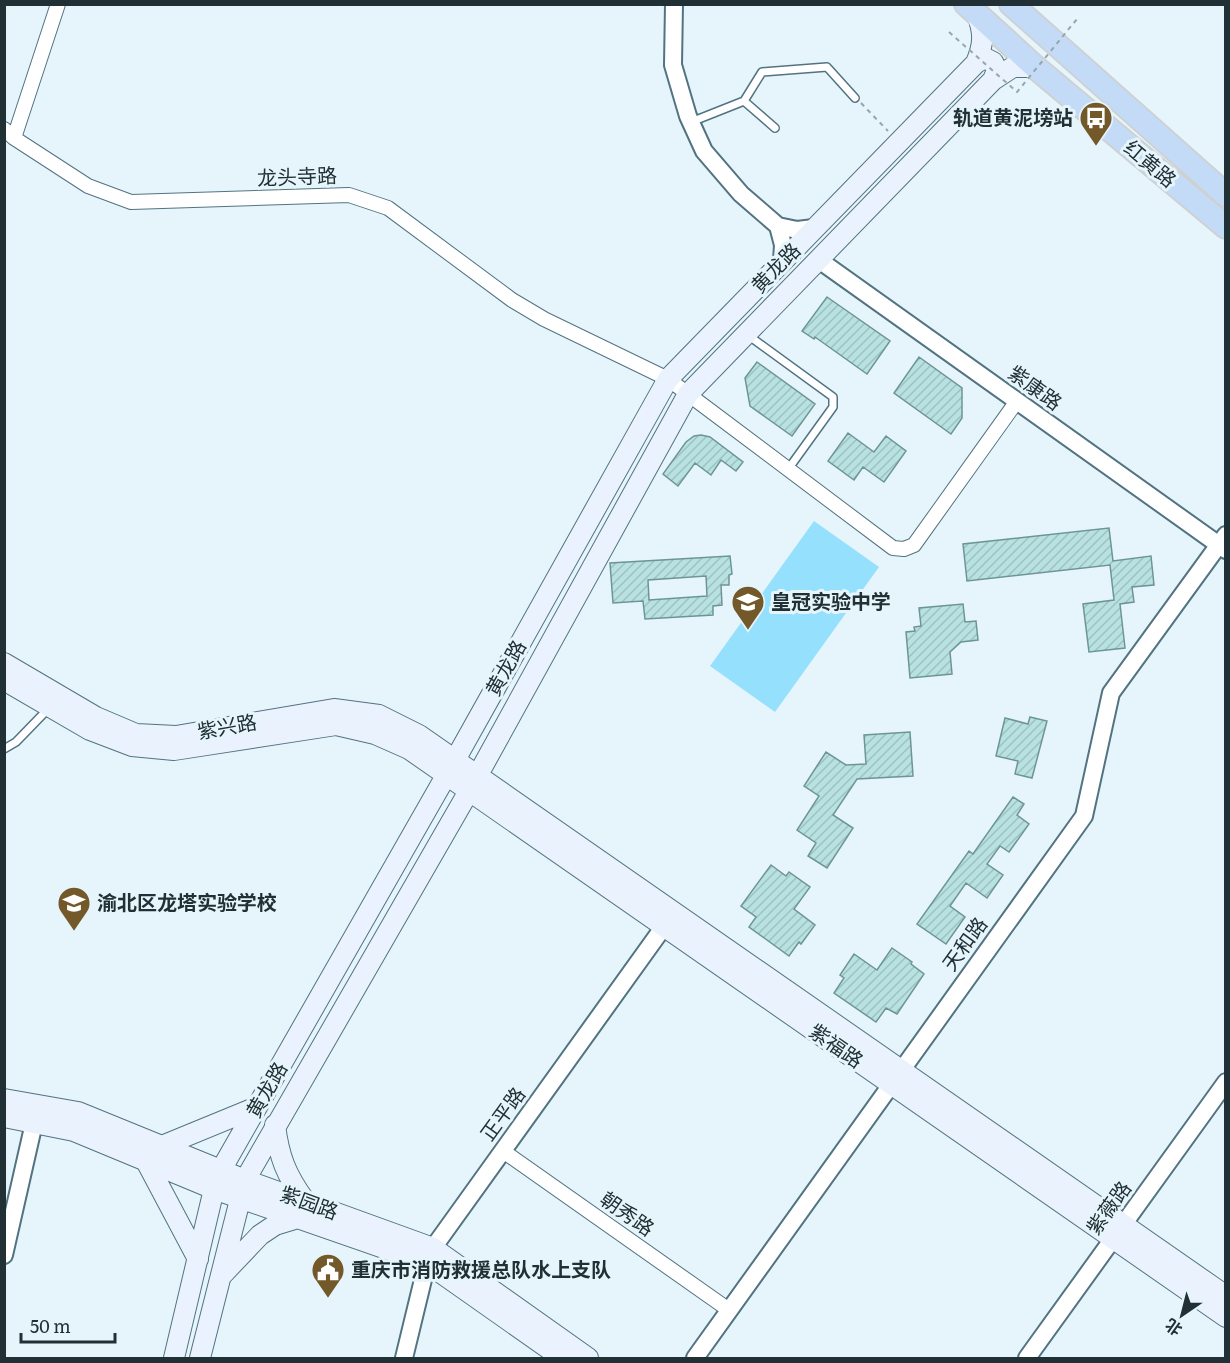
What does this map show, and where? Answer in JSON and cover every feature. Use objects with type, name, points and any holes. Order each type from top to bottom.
[{"type":"highway","name":"红黄路","points":[[972,9],[1035,67],[1225,227]]},
{"type":"highway","name":"红黄路","points":[[1021,9],[1226,195]]},
{"type":"main road","points":[[972,9],[984,31],[982,48],[976,63]]},
{"type":"main road","points":[[976,63],[985,58],[993,62],[997,70],[993,80]]},
{"type":"main road","name":"黄龙路","points":[[174,1359],[214,1189],[221,1170],[451,767],[668,379],[976,63]]},
{"type":"main road","name":"黄龙路","points":[[200,1359],[242,1189],[275,1125],[454,817],[688,394],[993,80],[1013,67],[1035,67]]},
{"type":"main road","name":"紫兴路","points":[[4,663],[96,717],[136,734],[176,736],[334,709],[379,716],[419,735],[451,767]]},
{"type":"main road","name":"紫兴路","points":[[4,680],[90,730],[132,746],[174,750],[336,725],[375,734],[451,767]]},
{"type":"main road","name":"紫福路","points":[[451,767],[1118,1232],[1226,1317]]},
{"type":"main road","name":"紫福路","points":[[473,783],[494,808],[669,919]]},
{"type":"main road","points":[[454,817],[472,807],[494,808]]},
{"type":"main road","name":"紫园路","points":[[4,1099],[78,1113],[221,1170],[242,1189]]},
{"type":"main road","points":[[162,1146],[257,1107]]},
{"type":"main road","name":"紫园路","points":[[4,1118],[74,1131],[214,1189],[242,1189],[430,1256],[588,1359]]},
{"type":"main road","points":[[220,1277],[260,1235],[301,1210],[283,1166],[275,1125]]},
{"type":"main road","points":[[146,1161],[198,1259]]},
{"type":"main road","name":"紫福路","points":[[1118,1232],[1226,1296]]},
{"type":"main road","name":"紫园路","points":[[430,1256],[562,1359]]},
{"type":"street","points":[[9,133],[58,4]]},
{"type":"street","points":[[674,4],[673,65],[690,122],[704,152],[741,194],[778,226],[797,230],[814,228]]},
{"type":"street","name":"龙头寺路","points":[[9,133],[88,186],[131,202],[349,195],[388,208],[512,300],[544,319],[668,379],[894,548],[904,549],[914,545],[1017,401]]},
{"type":"street","points":[[778,226],[783,245],[782,261]]},
{"type":"street","name":"紫康路","points":[[819,260],[1017,401],[1223,543]]},
{"type":"street","name":"天和路","points":[[695,1359],[1084,816],[1110,693],[1223,543]]},
{"type":"street","name":"正平路","points":[[404,1359],[430,1256],[669,919]]},
{"type":"street","name":"紫薇路","points":[[1027,1359],[1226,1082]]},
{"type":"street","points":[[4,1256],[34,1123]]},
{"type":"street","name":"朝秀路","points":[[503,1151],[729,1310]]},
{"type":"lane","points":[[690,122],[744,101],[762,72],[827,67],[855,98]]},
{"type":"lane","points":[[744,101],[775,128]]},
{"type":"lane","points":[[747,334],[833,397],[833,407],[789,468]]},
{"type":"lane","points":[[4,749],[15,742],[50,707]]},
{"type":"path","points":[[949,32],[1017,92],[1077,19]]},
{"type":"path","points":[[855,98],[899,142]]},
{"type":"shaded area","points":[[814,521],[879,567],[775,712],[710,666]]},
{"type":"building","points":[[827,297],[890,341],[867,374],[815,337],[814,339],[802,331]]},
{"type":"building","points":[[919,357],[962,388],[962,418],[951,434],[894,393]]},
{"type":"building","points":[[757,362],[815,404],[792,436],[750,406],[745,378]]},
{"type":"building","points":[[848,433],[874,452],[886,436],[906,451],[884,482],[863,467],[854,480],[828,461]]},
{"type":"building","points":[[694,436],[710,437],[743,462],[736,471],[721,460],[711,475],[695,463],[678,486],[663,474],[686,442]]},
{"type":"building","points":[[1109,528],[1113,561],[1151,556],[1154,585],[1132,587],[1134,602],[1120,604],[1125,648],[1089,652],[1083,604],[1114,600],[1110,565],[967,581],[963,544]]},
{"type":"building","points":[[730,556],[732,574],[729,575],[729,585],[721,585],[722,605],[713,606],[713,615],[645,619],[643,601],[613,603],[610,563]],"holes":[[[706,576],[707,596],[649,600],[648,580]]]},
{"type":"building","points":[[963,604],[965,622],[976,621],[978,640],[961,642],[950,652],[952,674],[910,678],[906,632],[915,631],[914,627],[921,626],[919,608]]},
{"type":"building","points":[[1030,717],[1047,721],[1032,778],[1015,774],[1018,761],[996,756],[1005,718],[1028,724]]},
{"type":"building","points":[[910,732],[913,776],[857,779],[833,815],[853,828],[827,868],[808,856],[816,843],[797,830],[819,796],[804,786],[826,752],[846,765],[866,764],[864,735]]},
{"type":"building","points":[[1013,797],[1024,804],[1017,815],[1029,824],[1009,852],[1000,846],[987,864],[1003,875],[987,898],[966,883],[950,906],[965,917],[946,944],[917,924],[969,851],[973,854]]},
{"type":"building","points":[[771,865],[786,876],[789,872],[810,887],[794,909],[815,925],[789,956],[749,927],[756,917],[741,906]]},
{"type":"building","points":[[892,948],[924,974],[897,1014],[886,1008],[876,1022],[834,993],[844,978],[840,975],[854,954],[877,970]]},
{"type":"place","name":"轨道黄泥塝站","points":[[1096,147]]},
{"type":"place","name":"皇冠实验中学","points":[[748,631]]},
{"type":"place","name":"渝北区龙塔实验学校","points":[[74,932]]},
{"type":"place","name":"重庆市消防救援总队水上支队","points":[[328,1299]]}]
